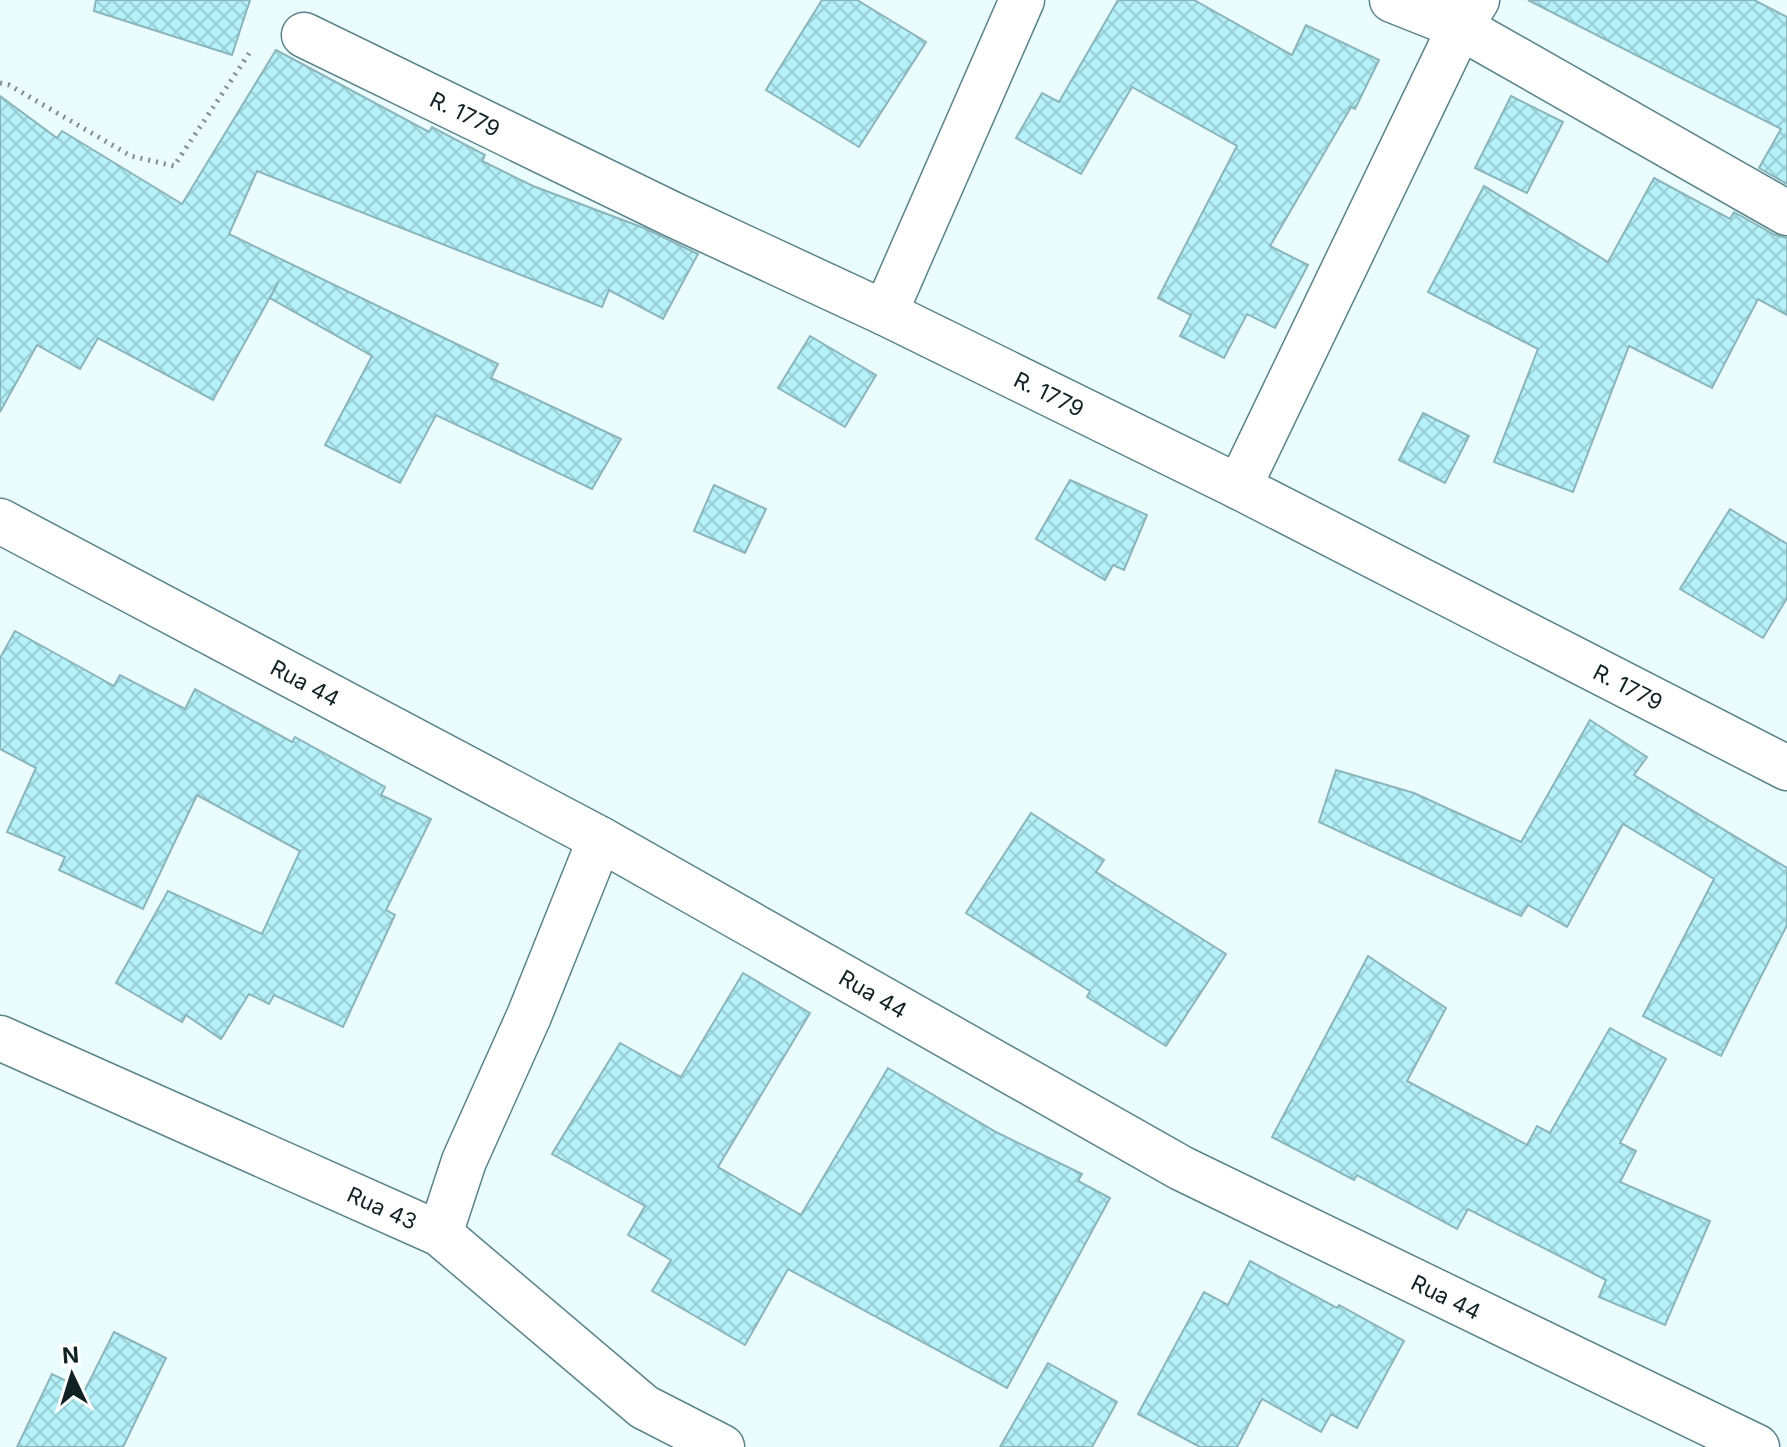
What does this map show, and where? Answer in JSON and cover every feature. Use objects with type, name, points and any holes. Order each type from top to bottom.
[{"type":"street","points":[[885,313],[1022,0]]},
{"type":"street","points":[[1392,0],[1468,14],[1787,213]]},
{"type":"street","points":[[1239,487],[1468,14]]},
{"type":"street","name":"R. 1779","points":[[304,35],[674,215],[885,313],[1239,487],[1787,768]]},
{"type":"street","name":"Rua 44","points":[[0,521],[600,839],[1181,1168],[1757,1447]]},
{"type":"street","points":[[440,1234],[464,1161],[529,1016],[600,839]]},
{"type":"street","name":"Rua 43","points":[[0,1038],[440,1234],[644,1407],[722,1447]]},
{"type":"path","points":[[0,83],[9,85],[131,156],[174,166],[258,40],[304,35]]},
{"type":"building","points":[[96,0],[250,0],[232,55],[94,11]]},
{"type":"building","points":[[822,0],[857,0],[926,42],[859,147],[766,90]]},
{"type":"building","points":[[1118,0],[1194,0],[1292,55],[1306,25],[1379,60],[1355,109],[1351,107],[1270,246],[1308,265],[1275,328],[1247,314],[1224,358],[1180,336],[1191,315],[1158,298],[1237,146],[1132,87],[1081,174],[1016,138],[1042,93],[1059,102]]},
{"type":"building","points":[[1528,0],[1754,0],[1787,17],[1787,184],[1759,168],[1781,129]]},
{"type":"building","points":[[276,50],[429,132],[432,127],[485,155],[482,161],[533,186],[644,228],[698,254],[663,319],[609,290],[602,307],[257,171],[229,234],[498,364],[491,378],[621,439],[592,489],[436,415],[400,483],[325,445],[372,356],[270,298],[279,281],[213,400],[98,338],[80,369],[37,345],[0,412],[0,96],[57,138],[62,131],[182,204]]},
{"type":"building","points":[[1511,96],[1563,122],[1527,193],[1475,168]]},
{"type":"building","points":[[1654,178],[1730,219],[1734,212],[1775,235],[1787,238],[1787,315],[1758,299],[1712,388],[1629,346],[1573,492],[1494,462],[1538,349],[1428,292],[1484,186],[1608,262]]},
{"type":"building","points":[[810,336],[876,375],[845,427],[778,388]]},
{"type":"building","points":[[1423,413],[1469,436],[1445,483],[1399,460]]},
{"type":"building","points":[[1070,480],[1147,515],[1124,570],[1113,565],[1105,580],[1036,539]]},
{"type":"building","points":[[714,485],[766,509],[745,553],[694,531]]},
{"type":"building","points":[[1730,509],[1787,544],[1787,598],[1763,638],[1680,589]]},
{"type":"building","points":[[15,631],[114,686],[120,675],[185,709],[195,689],[292,742],[295,737],[385,787],[381,795],[431,819],[386,910],[395,915],[343,1027],[274,995],[269,1004],[249,994],[221,1039],[186,1015],[182,1022],[116,983],[168,891],[262,934],[300,851],[197,795],[143,909],[59,870],[65,857],[7,832],[36,768],[0,749],[0,658]]},
{"type":"building","points":[[1590,720],[1647,757],[1634,775],[1787,868],[1787,925],[1721,1056],[1643,1016],[1714,879],[1623,824],[1567,927],[1528,905],[1521,916],[1319,822],[1336,770],[1414,793],[1521,842]]},
{"type":"building","points":[[1031,813],[1104,860],[1096,872],[1226,954],[1166,1046],[1087,997],[1090,991],[966,913]]},
{"type":"building","points":[[1368,956],[1446,1008],[1407,1081],[1527,1145],[1537,1126],[1550,1133],[1610,1028],[1666,1059],[1620,1143],[1636,1151],[1620,1182],[1710,1221],[1665,1325],[1599,1297],[1606,1280],[1468,1209],[1457,1229],[1357,1175],[1354,1180],[1272,1137]]},
{"type":"building","points":[[743,973],[810,1013],[718,1167],[801,1215],[888,1068],[996,1132],[1082,1174],[1078,1181],[1110,1198],[1007,1388],[788,1269],[745,1345],[652,1291],[671,1260],[628,1235],[645,1206],[552,1154],[620,1043],[681,1077]]},
{"type":"building","points":[[1250,1261],[1404,1341],[1357,1428],[1331,1414],[1321,1432],[1262,1399],[1237,1447],[1200,1447],[1138,1414],[1204,1292],[1228,1305]]},
{"type":"building","points":[[114,1332],[166,1358],[123,1447],[17,1447],[52,1374],[85,1390]]},
{"type":"building","points":[[1048,1363],[1117,1402],[1092,1447],[1000,1447]]}]
